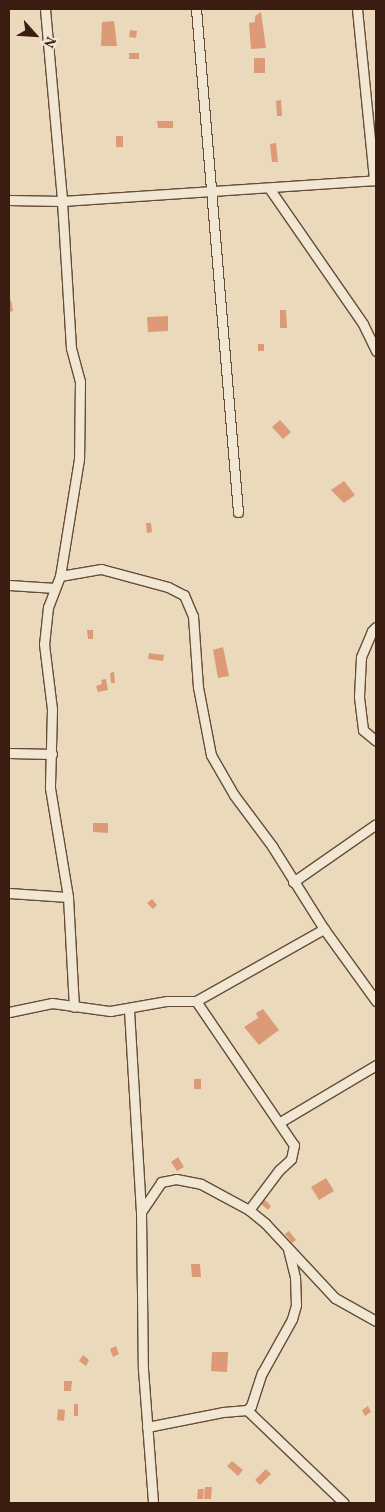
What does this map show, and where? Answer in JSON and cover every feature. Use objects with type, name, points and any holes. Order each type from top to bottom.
[{"type":"street","points":[[45,9],[62,201],[71,348],[80,381],[81,411],[79,459],[60,576],[48,607],[44,644],[52,709],[50,788],[68,897],[74,1007]]},
{"type":"street","points":[[196,9],[213,192],[238,512]]},
{"type":"street","points":[[9,200],[62,201],[375,180],[357,9]]},
{"type":"street","points":[[269,188],[363,324],[376,351]]},
{"type":"street","points":[[60,576],[101,569],[168,587],[184,595],[193,616],[198,687],[211,755],[234,795],[272,846],[324,929],[376,1001]]},
{"type":"street","points":[[9,585],[55,588]]},
{"type":"street","points":[[376,626],[361,657],[359,698],[363,730],[376,741]]},
{"type":"street","points":[[9,753],[52,754]]},
{"type":"street","points":[[293,882],[376,824]]},
{"type":"street","points":[[9,893],[68,897]]},
{"type":"street","points":[[9,1012],[52,1003],[110,1011],[129,1010],[167,1002],[196,1001],[324,929]]},
{"type":"street","points":[[196,1001],[294,1145],[291,1159],[280,1170],[250,1210]]},
{"type":"street","points":[[129,1010],[141,1212],[143,1370],[152,1503]]},
{"type":"street","points":[[280,1122],[376,1065]]},
{"type":"street","points":[[141,1212],[161,1182],[176,1179],[201,1184],[250,1210],[287,1246],[335,1298],[376,1321]]},
{"type":"street","points":[[247,1410],[253,1402],[262,1373],[292,1319],[296,1305],[295,1277],[287,1246]]},
{"type":"street","points":[[147,1427],[222,1412],[247,1410],[344,1503]]},
{"type":"building","points":[[261,12],[266,48],[251,49],[249,23],[255,22],[255,16]]},
{"type":"building","points":[[114,21],[117,46],[101,46],[102,22]]},
{"type":"building","points":[[130,30],[137,31],[136,38],[129,37]]},
{"type":"building","points":[[129,53],[139,53],[139,59],[129,59]]},
{"type":"building","points":[[254,58],[265,58],[265,73],[254,73]]},
{"type":"building","points":[[281,100],[282,116],[277,116],[276,101]]},
{"type":"building","points":[[157,121],[173,121],[173,128],[158,128]]},
{"type":"building","points":[[116,136],[123,136],[123,147],[116,147]]},
{"type":"building","points":[[276,143],[278,162],[272,162],[270,144]]},
{"type":"building","points":[[11,300],[13,311],[9,312],[9,301]]},
{"type":"building","points":[[280,310],[286,310],[287,328],[280,328]]},
{"type":"building","points":[[168,316],[168,331],[148,332],[147,317]]},
{"type":"building","points":[[258,344],[264,344],[264,351],[258,351]]},
{"type":"building","points":[[280,420],[291,432],[283,439],[272,427]]},
{"type":"building","points":[[344,481],[355,495],[344,503],[331,490]]},
{"type":"building","points":[[146,523],[151,523],[152,532],[147,533]]},
{"type":"building","points":[[87,630],[93,630],[93,639],[88,639]]},
{"type":"building","points":[[223,647],[229,676],[218,678],[213,650]]},
{"type":"building","points":[[149,653],[164,655],[163,661],[148,659]]},
{"type":"building","points":[[114,672],[115,683],[111,683],[110,673]]},
{"type":"building","points":[[106,679],[108,690],[98,692],[96,686],[102,684],[101,680]]},
{"type":"building","points":[[93,823],[108,823],[108,833],[93,832]]},
{"type":"building","points":[[152,899],[157,905],[153,909],[147,903]]},
{"type":"building","points":[[263,1009],[279,1030],[259,1045],[244,1027],[258,1018],[256,1013]]},
{"type":"building","points":[[194,1079],[201,1079],[201,1089],[194,1089]]},
{"type":"building","points":[[178,1157],[184,1167],[177,1171],[171,1162]]},
{"type":"building","points":[[326,1178],[334,1191],[319,1200],[311,1187]]},
{"type":"building","points":[[264,1199],[271,1206],[268,1210],[260,1203]]},
{"type":"building","points":[[289,1231],[296,1240],[292,1243],[285,1234]]},
{"type":"building","points":[[191,1264],[200,1264],[201,1277],[192,1277]]},
{"type":"building","points":[[116,1346],[119,1354],[113,1357],[110,1349]]},
{"type":"building","points":[[212,1352],[228,1352],[227,1372],[211,1371]]},
{"type":"building","points":[[83,1355],[89,1360],[86,1366],[79,1361]]},
{"type":"building","points":[[64,1381],[72,1381],[71,1391],[64,1391]]},
{"type":"building","points":[[74,1404],[78,1404],[78,1416],[74,1416]]},
{"type":"building","points":[[368,1406],[371,1412],[365,1416],[362,1410]]},
{"type":"building","points":[[58,1409],[65,1410],[64,1421],[57,1420]]},
{"type":"building","points":[[232,1461],[243,1470],[238,1476],[227,1466]]},
{"type":"building","points":[[266,1469],[271,1474],[260,1485],[255,1480]]},
{"type":"building","points":[[205,1487],[212,1487],[211,1499],[204,1499]]},
{"type":"building","points":[[198,1489],[204,1489],[203,1499],[197,1499]]}]
